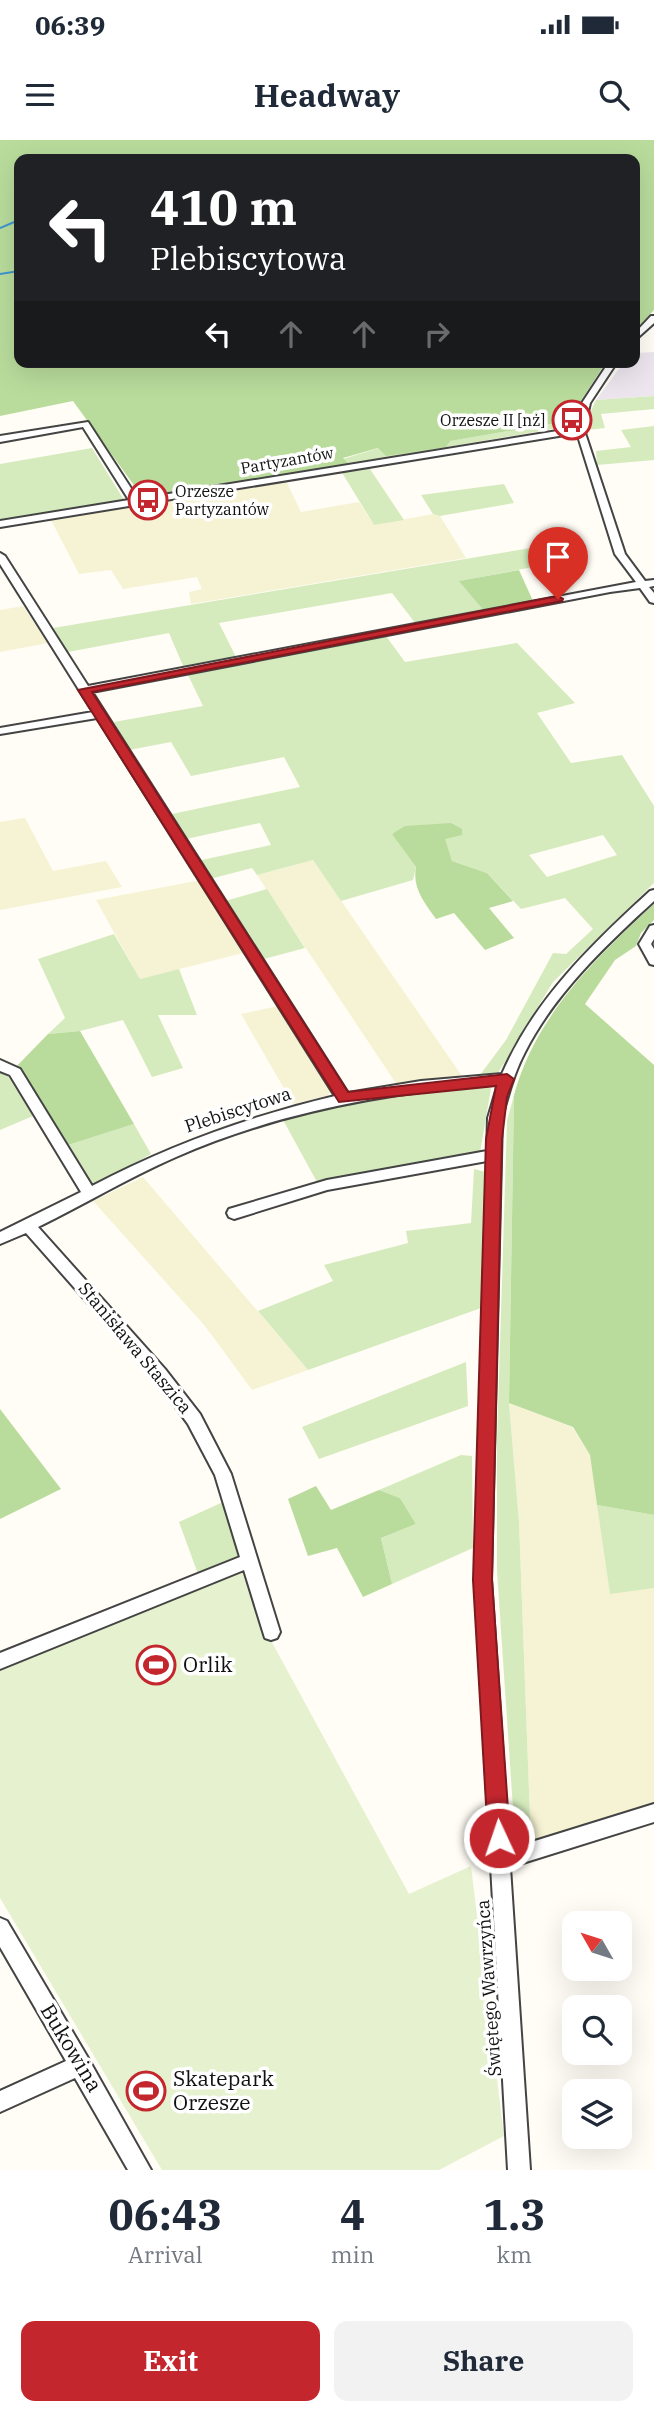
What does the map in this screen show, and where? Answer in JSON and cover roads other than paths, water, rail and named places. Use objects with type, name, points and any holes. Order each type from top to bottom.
[{"type":"street","points":[[640,333],[654,318]]},
{"type":"street","points":[[609,368],[586,402],[580,430],[617,547],[648,584],[654,600]]},
{"type":"street","points":[[0,439],[85,424],[136,503]]},
{"type":"street","name":"Partyzantów","points":[[0,524],[357,464],[580,430]]},
{"type":"street","points":[[0,556],[344,1098]]},
{"type":"street","points":[[84,690],[648,584]]},
{"type":"street","points":[[0,731],[99,714]]},
{"type":"street","name":"Świętego Wawrzyńca","points":[[519,2170],[483,1580],[495,1118],[507,1079],[530,1032],[572,974],[654,894]]},
{"type":"street","points":[[654,929],[645,944],[654,961]]},
{"type":"street","points":[[0,1065],[15,1072],[90,1195]]},
{"type":"street","name":"Plebiscytowa","points":[[0,1238],[29,1226],[171,1153],[237,1128],[344,1098],[507,1079]]},
{"type":"street","points":[[234,1213],[327,1185],[493,1155]]},
{"type":"street","name":"Stanisława Staszica","points":[[29,1226],[160,1374],[194,1419],[223,1474],[271,1632]]},
{"type":"street","points":[[0,1661],[248,1561]]},
{"type":"street","points":[[500,1861],[654,1813]]},
{"type":"street","name":"Bukowina","points":[[0,1928],[140,2170]]},
{"type":"street","points":[[0,2102],[81,2065]]},
{"type":"waterway","points":[[0,228],[14,222]]},
{"type":"waterway","points":[[0,274],[14,272]]},
{"type":"place","name":"Orzesze II [nż]","points":[[572,420]]},
{"type":"place","name":"Orzesze Partyzantów","points":[[148,500]]},
{"type":"place","name":"Orlik","points":[[156,1665]]},
{"type":"place","name":"Skatepark Orzesze","points":[[146,2091]]}]
